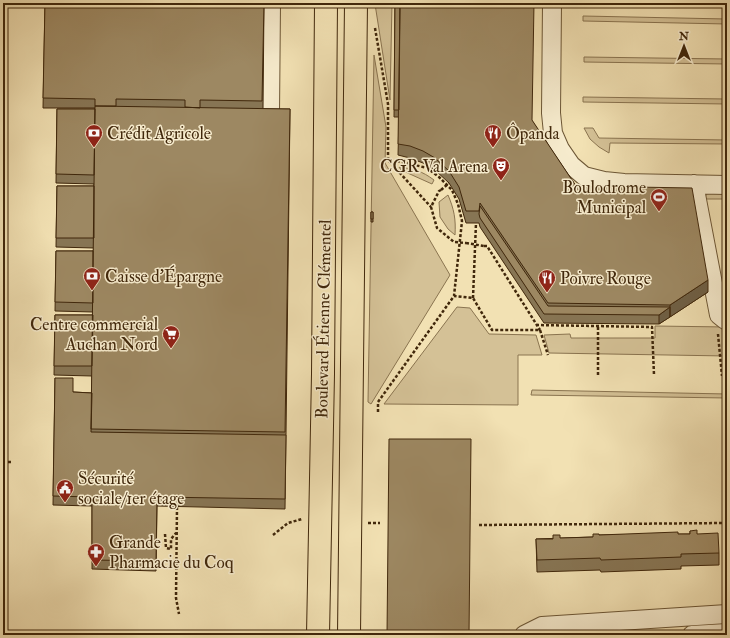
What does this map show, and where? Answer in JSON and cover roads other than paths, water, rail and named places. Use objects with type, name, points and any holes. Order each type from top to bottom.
[{"type":"main road","name":"Boulevard Étienne Clémentel","points":[[318,635],[326,3]]},
{"type":"main road","name":"Boulevard Étienne Clémentel","points":[[348,635],[356,3]]},
{"type":"lane","points":[[270,114],[271,3]]},
{"type":"lane","points":[[552,3],[551,113],[553,133],[560,149],[571,165],[584,176],[604,181],[624,183],[727,185]]},
{"type":"lane","points":[[694,184],[723,318]]},
{"type":"lane","points":[[524,635],[542,626],[727,614]]},
{"type":"lane","points":[[692,635],[727,633]]},
{"type":"place","name":"Crédit Agricole","points":[[94,148]]},
{"type":"place","name":"Ôpanda","points":[[493,148]]},
{"type":"place","name":"CGR Val Arena","points":[[501,181]]},
{"type":"place","name":"Boulodrome Municipal","points":[[659,212]]},
{"type":"place","name":"Caisse d'Épargne","points":[[92,291]]},
{"type":"place","name":"Poivre Rouge","points":[[547,293]]},
{"type":"place","name":"Centre commercial Auchan Nord","points":[[171,349]]},
{"type":"place","name":"Sécurité sociale/1er étage","points":[[65,503]]},
{"type":"place","name":"Grande Pharmacie du Coq","points":[[96,567]]}]
